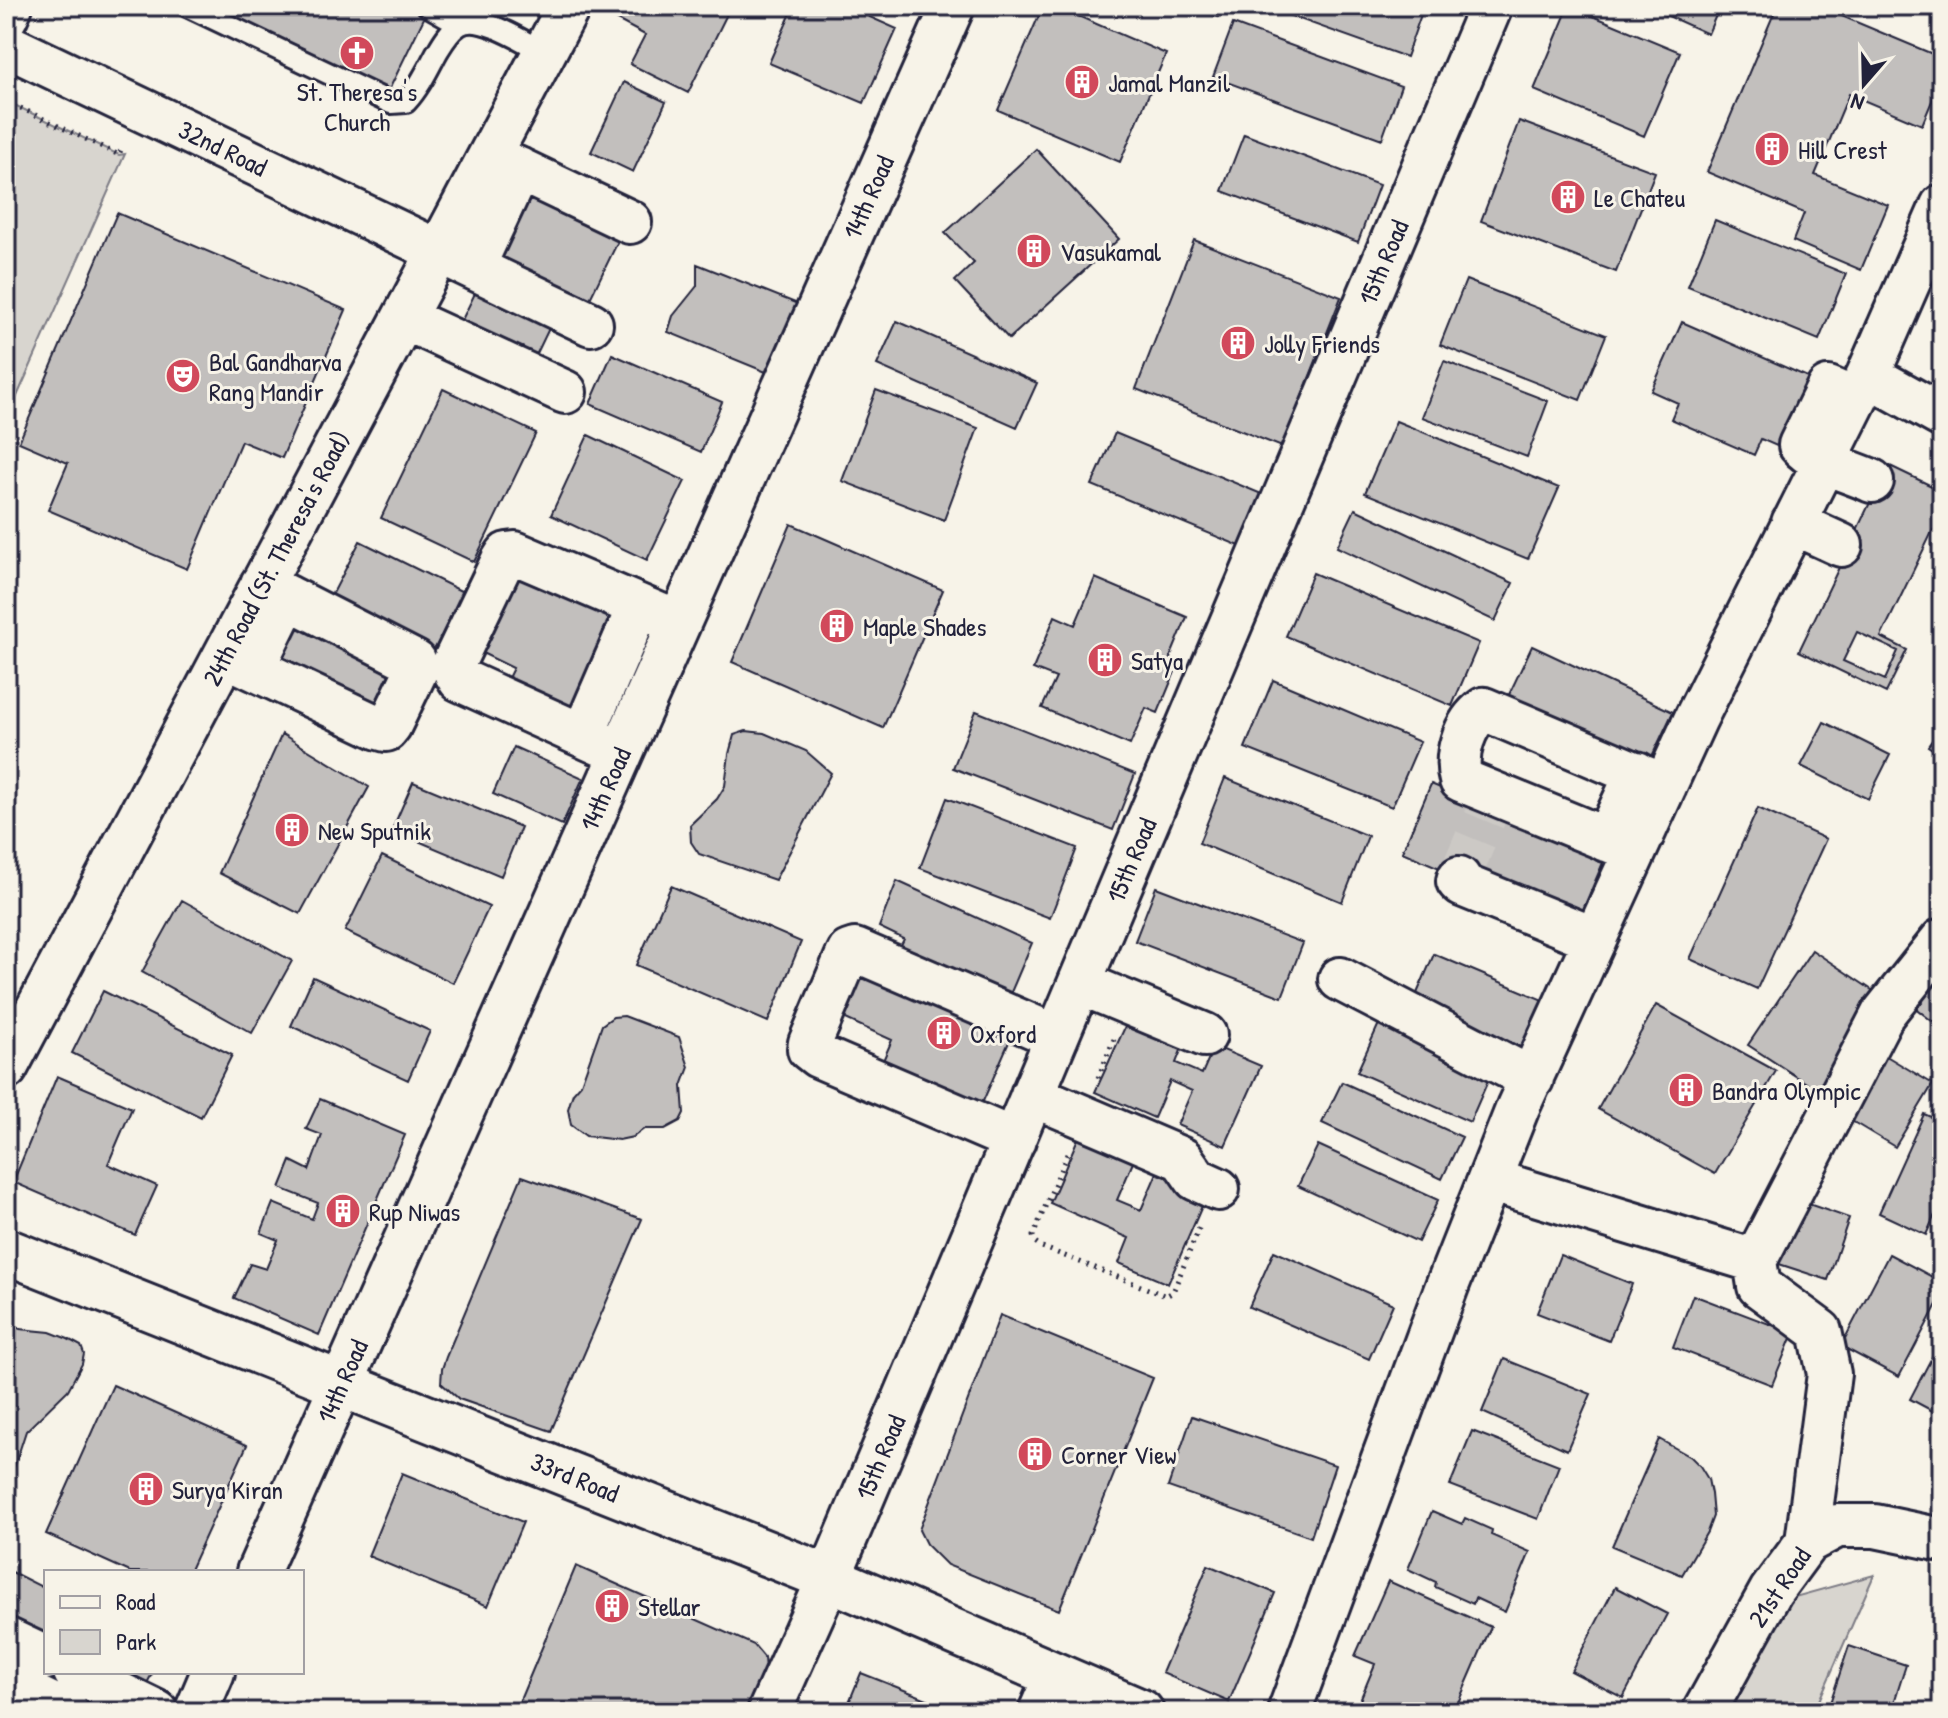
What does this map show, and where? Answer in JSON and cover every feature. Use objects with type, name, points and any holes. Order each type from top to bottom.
[{"type":"street","points":[[6,17],[11,6]]},
{"type":"street","name":"24th Road (St. Theresa's Road)","points":[[6,1068],[239,662],[404,318],[454,252],[505,162],[545,53],[569,6]]},
{"type":"street","name":"14th Road","points":[[259,1570],[953,6]]},
{"type":"street","name":"15th Road","points":[[769,1712],[829,1578],[1491,6]]},
{"type":"street","name":"32nd Road","points":[[6,45],[454,252],[587,318]]},
{"type":"street","points":[[505,162],[630,222]]},
{"type":"street","points":[[1289,1712],[1447,1286],[1651,780],[1703,704],[1866,379],[1942,206]]},
{"type":"street","points":[[404,318],[565,392]]},
{"type":"street","points":[[1866,379],[1942,397]]},
{"type":"street","points":[[1866,379],[1942,416]]},
{"type":"street","points":[[1825,461],[1872,481]]},
{"type":"street","points":[[1793,523],[1841,545]]},
{"type":"street","points":[[621,753],[460,680],[455,672],[455,660],[507,554],[515,553],[679,623]]},
{"type":"street","points":[[239,662],[379,728],[386,730],[390,725],[415,673],[415,662],[275,590]]},
{"type":"street","points":[[583,735],[639,606]]},
{"type":"street","points":[[1622,850],[1461,780],[1456,765],[1458,753],[1475,715],[1484,709],[1651,780]]},
{"type":"street","points":[[1489,807],[1493,803],[1622,850]]},
{"type":"street","points":[[1459,878],[1462,885],[1586,935]]},
{"type":"street","points":[[1807,1542],[1829,1374],[1820,1331],[1759,1286],[1755,1261],[1883,1014],[1942,940]]},
{"type":"street","points":[[1014,1140],[818,1056],[809,1049],[810,1043],[846,958],[849,952],[855,950],[1057,1037]]},
{"type":"street","points":[[1340,979],[1532,1079]]},
{"type":"street","points":[[1080,983],[1205,1035]]},
{"type":"street","points":[[1032,1095],[1182,1159],[1196,1179],[1217,1188]]},
{"type":"street","points":[[1489,1180],[1755,1261]]},
{"type":"street","name":"33rd Road","points":[[6,1251],[829,1578],[1048,1694],[1141,1712]]},
{"type":"street","name":"21st Road","points":[[1704,1712],[1771,1591],[1807,1542],[1837,1526],[1875,1526],[1942,1540]]},
{"type":"street","points":[[6,1639],[44,1657]]},
{"type":"street","points":[[79,1674],[157,1712]]},
{"type":"street","points":[[196,1712],[212,1674]]},
{"type":"street","points":[[13,1686],[67,1712]]},
{"type":"lane","points":[[187,6],[391,103],[406,102],[415,92],[445,38],[460,24],[475,21],[496,28],[545,53]]},
{"type":"lane","points":[[428,6],[460,24]]},
{"type":"path","points":[[1129,1003],[1033,1240],[1042,1247],[1166,1296],[1173,1292],[1217,1188]]},
{"type":"green space","points":[[6,101],[119,155],[125,154],[6,421]]},
{"type":"green space","points":[[1874,1575],[1814,1712],[1720,1712],[1780,1601]]},
{"type":"building","name":"St. Theresa's Church","points":[[211,6],[412,6],[426,14],[388,92]]},
{"type":"building","points":[[591,6],[731,6],[688,93],[630,64],[645,35]]},
{"type":"building","points":[[794,6],[845,6],[897,29],[864,103],[769,63]]},
{"type":"building","name":"Jamal Manzil","points":[[1043,6],[1055,6],[1166,54],[1120,162],[998,110]]},
{"type":"building","points":[[1190,6],[1222,6],[1218,17]]},
{"type":"building","points":[[1291,6],[1424,6],[1406,57],[1288,15]]},
{"type":"building","points":[[1569,6],[1680,52],[1644,136],[1534,90]]},
{"type":"building","points":[[1646,6],[1720,6],[1708,34]]},
{"type":"building","name":"Hill Crest","points":[[1777,6],[1818,6],[1942,58],[1942,77],[1922,125],[1849,94],[1815,175],[1888,205],[1861,270],[1793,241],[1804,213],[1707,172]]},
{"type":"building","points":[[1233,24],[1401,86],[1382,139],[1213,77]]},
{"type":"building","points":[[624,82],[666,102],[633,172],[591,152]]},
{"type":"building","name":"Le Chateu","points":[[1519,121],[1655,172],[1616,272],[1481,221]]},
{"type":"building","points":[[1244,134],[1379,185],[1358,242],[1222,191]]},
{"type":"building","name":"Vasukamal","points":[[1036,149],[1119,239],[1009,339],[955,281],[974,263],[945,233]]},
{"type":"building","points":[[521,176],[625,227],[587,305],[483,255]]},
{"type":"building","name":"Bal Gandharva Rang Mandir","points":[[117,213],[346,310],[282,458],[241,441],[187,569],[48,510],[68,463],[19,442]]},
{"type":"building","points":[[1715,220],[1846,274],[1819,340],[1688,286]]},
{"type":"building","name":"Jolly Friends","points":[[1194,240],[1341,297],[1282,447],[1136,389]]},
{"type":"building","points":[[697,264],[808,308],[778,377],[668,332],[673,316],[697,286]]},
{"type":"building","points":[[1466,280],[1606,335],[1580,400],[1440,345]]},
{"type":"building","points":[[480,283],[554,318],[529,370],[455,334]]},
{"type":"building","points":[[897,321],[1037,383],[1017,427],[877,365]]},
{"type":"building","points":[[1682,322],[1819,382],[1788,451],[1761,439],[1754,455],[1671,419],[1678,403],[1651,391]]},
{"type":"building","points":[[612,354],[722,402],[701,452],[590,404]]},
{"type":"building","points":[[1444,361],[1548,401],[1527,457],[1422,417]]},
{"type":"building","points":[[443,389],[536,433],[474,562],[381,518]]},
{"type":"building","points":[[876,390],[978,428],[944,520],[842,481]]},
{"type":"building","points":[[1396,421],[1559,488],[1528,559],[1365,493]]},
{"type":"building","points":[[1115,433],[1264,495],[1242,547],[1092,485]]},
{"type":"building","points":[[588,435],[685,481],[647,560],[551,515]]},
{"type":"building","points":[[1888,465],[1942,491],[1942,534],[1933,530],[1881,637],[1907,650],[1886,693],[1799,651]],"holes":[[[1857,632],[1898,651],[1885,680],[1843,661]]]},
{"type":"building","points":[[1355,509],[1513,583],[1495,621],[1337,547]]},
{"type":"building","name":"Maple Shades","points":[[791,524],[943,590],[883,728],[732,662]]},
{"type":"building","points":[[360,541],[463,592],[433,653],[329,601]]},
{"type":"building","points":[[522,572],[623,612],[569,722],[502,690],[513,668],[474,649]]},
{"type":"building","points":[[1313,573],[1479,643],[1452,706],[1286,636]]},
{"type":"building","name":"Satya","points":[[1095,578],[1187,617],[1170,658],[1179,662],[1158,713],[1146,708],[1130,745],[1042,708],[1056,678],[1033,669],[1055,616],[1075,625]]},
{"type":"building","points":[[289,606],[403,665],[375,721],[260,662]]},
{"type":"building","points":[[1532,646],[1673,712],[1646,769],[1505,703]]},
{"type":"building","points":[[1273,680],[1420,742],[1392,807],[1245,748]]},
{"type":"building","points":[[976,711],[1135,774],[1113,830],[953,768]]},
{"type":"building","points":[[1824,722],[1890,755],[1868,799],[1801,766]]},
{"type":"building","points":[[1942,726],[1942,756],[1928,746]]},
{"type":"building","points":[[746,731],[764,733],[806,751],[831,773],[775,880],[699,854],[691,842],[690,825],[717,799],[725,786],[734,735]]},
{"type":"building","name":"New Sputnik","points":[[282,734],[369,787],[300,914],[219,873]]},
{"type":"building","points":[[514,747],[583,778],[562,825],[493,794]]},
{"type":"building","points":[[1225,778],[1368,836],[1342,902],[1199,843]]},
{"type":"building","points":[[413,782],[521,827],[501,876],[392,830]]},
{"type":"building","points":[[1431,784],[1605,858],[1576,926],[1402,852]]},
{"type":"building","points":[[947,798],[1077,848],[1050,918],[920,868]]},
{"type":"building","points":[[1758,808],[1826,839],[1757,989],[1690,959]]},
{"type":"building","points":[[382,856],[489,907],[453,983],[345,931]]},
{"type":"building","points":[[897,881],[1032,943],[1006,1004],[897,953],[904,939],[879,927]]},
{"type":"building","points":[[671,886],[801,942],[768,1022],[636,965]]},
{"type":"building","points":[[1156,887],[1303,943],[1282,997],[1135,941]]},
{"type":"building","points":[[182,900],[292,961],[252,1033],[142,972]]},
{"type":"building","points":[[1812,950],[1881,996],[1817,1090],[1748,1045]]},
{"type":"building","points":[[1942,951],[1942,1029],[1904,999]]},
{"type":"building","points":[[1434,954],[1557,1006],[1536,1057],[1412,1005]]},
{"type":"building","name":"Oxford","points":[[862,958],[1016,1026],[977,1115],[878,1072],[892,1040],[837,1015]]},
{"type":"building","points":[[6,971],[15,976],[6,995]]},
{"type":"building","points":[[313,977],[430,1031],[408,1080],[291,1026]]},
{"type":"building","points":[[103,991],[232,1055],[201,1117],[72,1053]]},
{"type":"building","name":"Bandra Olympic","points":[[1656,1005],[1776,1071],[1715,1174],[1598,1109]]},
{"type":"building","points":[[1131,1014],[1186,1038],[1176,1063],[1202,1074],[1214,1046],[1261,1066],[1225,1146],[1177,1125],[1192,1091],[1170,1081],[1154,1118],[1095,1092]]},
{"type":"building","points":[[624,1016],[679,1037],[689,1067],[682,1086],[684,1113],[680,1121],[665,1129],[644,1129],[633,1137],[619,1140],[586,1136],[571,1125],[568,1109],[573,1093],[581,1084],[602,1025],[613,1017]]},
{"type":"building","points":[[1382,1017],[1494,1067],[1470,1122],[1357,1072]]},
{"type":"building","points":[[1873,1048],[1933,1084],[1895,1147],[1835,1111]]},
{"type":"building","points":[[57,1076],[132,1108],[108,1164],[157,1186],[135,1235],[13,1182]]},
{"type":"building","points":[[1342,1082],[1462,1137],[1442,1179],[1322,1123]]},
{"type":"building","name":"Rup Niwas","points":[[320,1099],[405,1135],[319,1335],[234,1298],[250,1264],[266,1269],[278,1240],[261,1233],[273,1203],[312,1219],[318,1203],[280,1188],[291,1161],[309,1170],[322,1135],[306,1129]]},
{"type":"building","points":[[1924,1114],[1942,1122],[1942,1199],[1926,1235],[1879,1213]]},
{"type":"building","points":[[1079,1136],[1134,1160],[1117,1200],[1141,1210],[1159,1168],[1209,1190],[1168,1284],[1119,1263],[1129,1238],[1050,1203]]},
{"type":"building","points":[[1318,1145],[1438,1200],[1418,1242],[1298,1186]]},
{"type":"building","points":[[522,1176],[642,1219],[551,1431],[459,1399],[441,1383],[446,1357]]},
{"type":"building","points":[[1797,1200],[1849,1218],[1828,1280],[1776,1263]]},
{"type":"building","points":[[1274,1251],[1393,1304],[1369,1359],[1249,1307]]},
{"type":"building","points":[[1889,1254],[1942,1282],[1942,1295],[1899,1377],[1841,1346]]},
{"type":"building","points":[[1560,1255],[1632,1284],[1609,1341],[1537,1313]]},
{"type":"building","points":[[1693,1295],[1793,1333],[1772,1385],[1673,1347]]},
{"type":"building","name":"Corner View","points":[[1000,1315],[1153,1378],[1059,1610],[947,1565],[926,1544],[919,1530]]},
{"type":"building","points":[[6,1321],[20,1329],[50,1332],[68,1339],[81,1346],[84,1354],[68,1390],[26,1431],[6,1485]]},
{"type":"building","points":[[1942,1338],[1942,1416],[1910,1399]]},
{"type":"building","points":[[1504,1359],[1591,1394],[1567,1450],[1482,1412]]},
{"type":"building","name":"Surya Kiran","points":[[113,1385],[247,1445],[190,1570],[126,1570],[46,1534]]},
{"type":"building","points":[[1192,1416],[1335,1465],[1311,1537],[1168,1487]]},
{"type":"building","points":[[1472,1431],[1559,1465],[1538,1519],[1450,1485]]},
{"type":"building","points":[[1659,1439],[1691,1457],[1700,1466],[1708,1479],[1711,1494],[1713,1516],[1682,1575],[1612,1546]]},
{"type":"building","points":[[402,1473],[523,1522],[488,1606],[368,1556]]},
{"type":"building","points":[[1432,1511],[1462,1524],[1465,1518],[1492,1530],[1491,1535],[1530,1552],[1505,1612],[1475,1598],[1473,1604],[1435,1587],[1436,1582],[1408,1569]]},
{"type":"building","points":[[1208,1565],[1275,1593],[1229,1702],[1162,1673]]},
{"type":"building","name":"Stellar","points":[[576,1566],[754,1645],[764,1657],[765,1671],[753,1712],[515,1712]]},
{"type":"building","points":[[6,1569],[44,1588],[44,1636],[6,1617]]},
{"type":"building","points":[[1388,1581],[1491,1627],[1454,1712],[1355,1712],[1375,1664],[1355,1656]]},
{"type":"building","points":[[1615,1587],[1667,1614],[1623,1698],[1571,1671]]},
{"type":"building","points":[[1849,1646],[1906,1665],[1891,1712],[1827,1712]]},
{"type":"building","points":[[861,1673],[960,1712],[845,1712]]},
{"type":"building","points":[[120,1674],[152,1674],[145,1687]]},
{"type":"tunnel","points":[[1459,878],[1489,807]]},
{"type":"place","name":"St. Theresa's Church","points":[[357,53]]},
{"type":"place","name":"Jamal Manzil","points":[[1082,82]]},
{"type":"place","name":"Hill Crest","points":[[1772,149]]},
{"type":"place","name":"Le Chateu","points":[[1568,197]]},
{"type":"place","name":"Vasukamal","points":[[1034,251]]},
{"type":"place","name":"Jolly Friends","points":[[1238,343]]},
{"type":"place","name":"Bal Gandharva Rang Mandir","points":[[183,376]]},
{"type":"place","name":"Maple Shades","points":[[837,626]]},
{"type":"place","name":"Satya","points":[[1105,660]]},
{"type":"place","name":"New Sputnik","points":[[292,830]]},
{"type":"place","name":"Oxford","points":[[944,1033]]},
{"type":"place","name":"Bandra Olympic","points":[[1686,1090]]},
{"type":"place","name":"Rup Niwas","points":[[343,1211]]},
{"type":"place","name":"Corner View","points":[[1035,1454]]},
{"type":"place","name":"Surya Kiran","points":[[146,1489]]},
{"type":"place","name":"Stellar","points":[[612,1606]]}]
